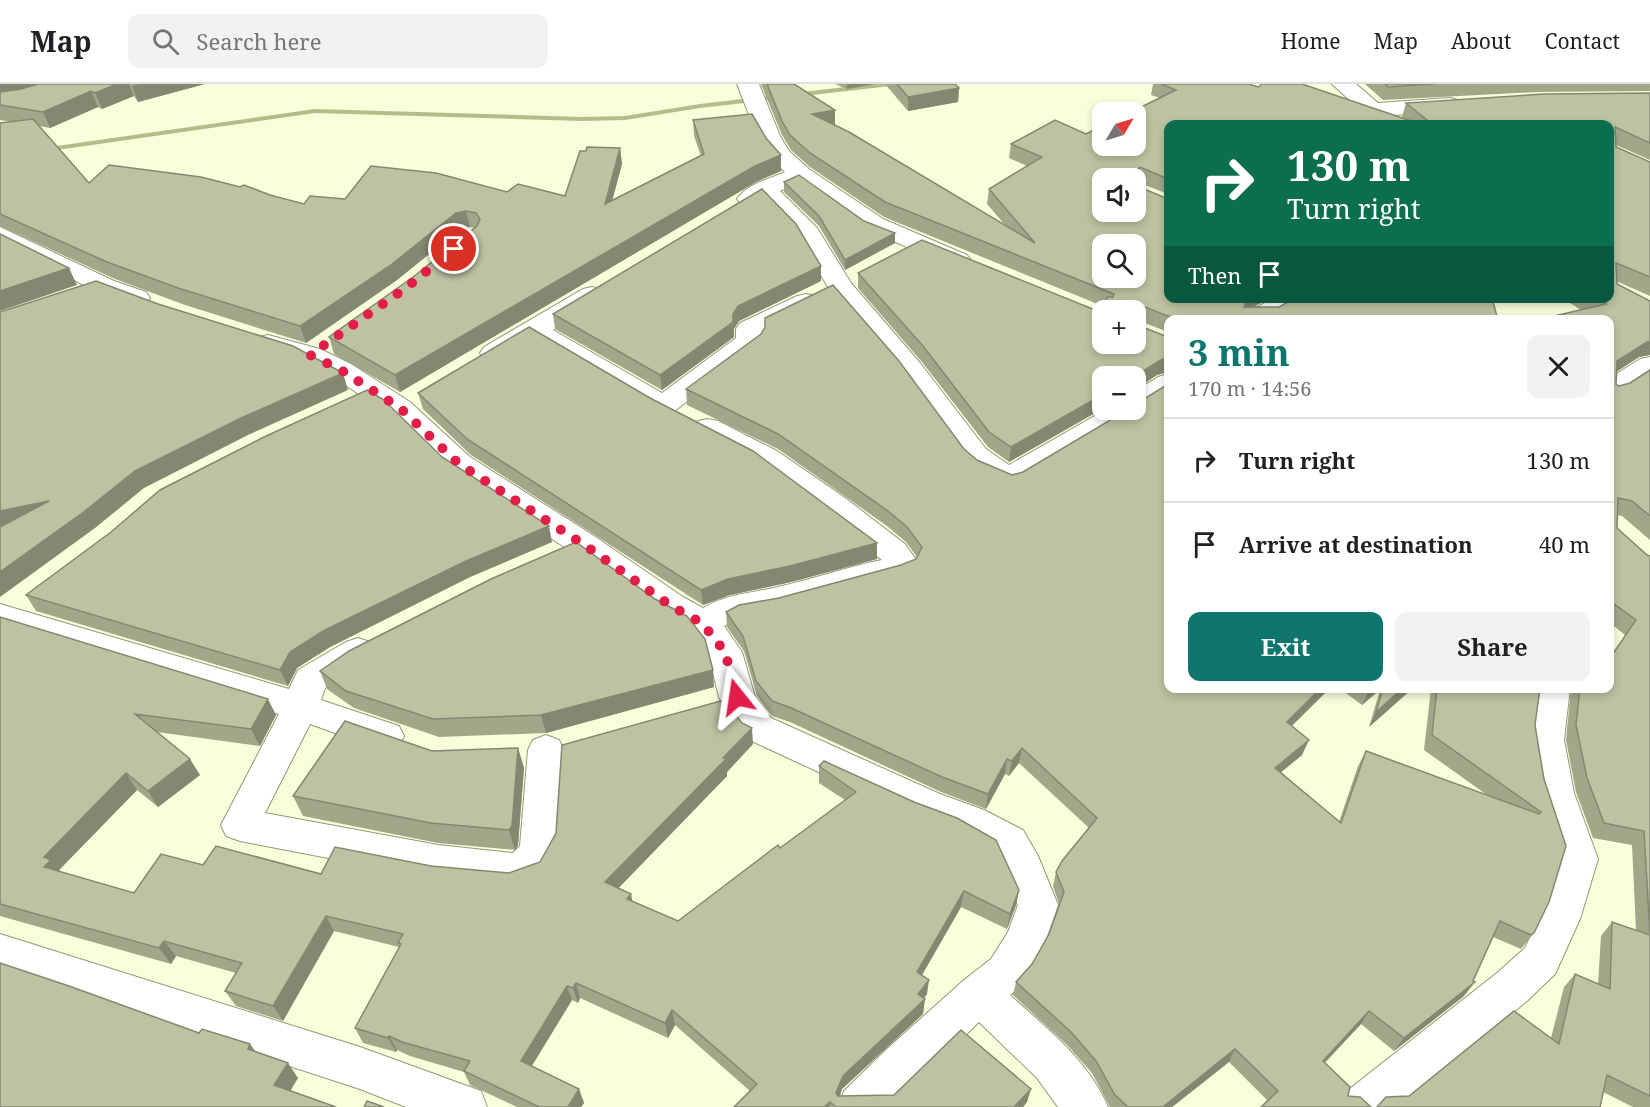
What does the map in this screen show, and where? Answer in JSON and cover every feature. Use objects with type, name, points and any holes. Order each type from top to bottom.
[{"type":"street","points":[[1343,84],[1381,117],[1467,104]]},
{"type":"street","points":[[752,95],[769,136],[780,155],[801,174],[874,224],[978,268]]},
{"type":"street","points":[[725,214],[765,189],[801,174]]},
{"type":"street","points":[[765,189],[808,233],[850,282],[910,369],[975,456],[987,466],[1009,478],[1108,420]]},
{"type":"street","points":[[0,234],[105,286],[165,309]]},
{"type":"street","points":[[888,262],[918,243]]},
{"type":"street","points":[[472,366],[614,281]]},
{"type":"street","points":[[663,406],[750,341],[748,329],[850,282]]},
{"type":"street","points":[[74,297],[105,286]]},
{"type":"street","points":[[1263,315],[1285,303]]},
{"type":"street","points":[[534,330],[663,406],[766,458],[875,536],[894,552],[903,564],[779,599],[731,608],[702,623]]},
{"type":"street","points":[[246,336],[320,348],[341,370],[372,392],[410,402],[459,464],[583,544],[671,606],[702,623],[725,652],[720,701],[746,715],[759,728],[927,805],[970,821],[1009,842],[1018,856],[1038,905],[1025,941],[1006,973],[979,994],[902,1064],[860,1107]]},
{"type":"street","points":[[1614,388],[1650,365]]},
{"type":"street","points":[[1146,396],[1164,385]]},
{"type":"street","points":[[341,406],[372,392]]},
{"type":"street","points":[[553,557],[583,544]]},
{"type":"street","points":[[1,617],[30,595]]},
{"type":"street","points":[[1,617],[301,707],[418,747]]},
{"type":"street","points":[[381,639],[343,658],[310,680],[301,707],[240,825],[438,861],[513,870],[530,864],[539,848],[546,747]]},
{"type":"street","points":[[1363,1107],[1512,987],[1540,961],[1560,920],[1578,859],[1553,782],[1546,740],[1551,693]]},
{"type":"street","points":[[0,953],[360,1068],[465,1107]]},
{"type":"street","points":[[979,994],[1052,1063],[1086,1107]]},
{"type":"building","points":[[38,84],[117,84],[95,93],[91,91],[43,112],[0,105],[0,92]]},
{"type":"building","points":[[767,84],[794,84],[835,110],[812,114],[849,132],[1035,243],[989,189],[1042,157],[1011,144],[1055,120],[1086,134],[1092,131],[1092,156],[1146,156],[1146,105],[1176,90],[1161,84],[1249,84],[1258,87],[1262,84],[1302,84],[1408,120],[1164,120],[1164,177],[1140,167],[1092,168],[1092,222],[1146,222],[1146,190],[1164,197],[1164,303],[1245,303],[1244,307],[1279,307],[1286,303],[1493,303],[1497,315],[1165,315],[1146,307],[1146,300],[1107,300],[1107,297],[1113,297],[1114,294],[1099,288],[1146,288],[1146,234],[1092,234],[1092,285],[885,202],[810,153],[790,135]]},
{"type":"building","points":[[897,84],[955,84],[959,88],[908,97]]},
{"type":"building","points":[[1385,84],[1434,84],[1388,87]]},
{"type":"building","points":[[1650,93],[1650,143],[1615,127],[1616,147],[1650,162],[1650,277],[1616,263],[1617,284],[1650,301],[1650,342],[1617,361],[1616,384],[1619,386],[1630,383],[1650,370],[1650,516],[1632,501],[1618,498],[1617,528],[1650,556],[1650,935],[1644,831],[1604,823],[1587,778],[1576,725],[1579,693],[1614,693],[1614,652],[1636,620],[1614,604],[1614,315],[1559,315],[1606,304],[1604,303],[1614,303],[1614,120],[1427,120],[1406,103],[1544,94]]},
{"type":"building","points":[[752,114],[766,138],[781,155],[755,166],[395,375],[329,337],[413,277],[477,226],[480,219],[476,213],[466,211],[456,213],[392,264],[300,326],[178,288],[107,262],[0,214],[0,123],[33,119],[89,183],[109,165],[201,177],[240,187],[244,185],[304,204],[310,196],[345,199],[371,166],[436,173],[507,192],[518,184],[565,196],[580,151],[586,151],[587,147],[620,148],[605,204],[704,154],[693,120]]},
{"type":"building","points":[[799,175],[864,221],[895,233],[845,260],[819,216],[784,182]]},
{"type":"building","points":[[762,189],[796,224],[821,266],[738,306],[733,314],[733,322],[660,375],[553,314]]},
{"type":"building","points":[[0,234],[69,268],[0,291]]},
{"type":"building","points":[[922,240],[1092,309],[1092,354],[1146,354],[1146,328],[1164,335],[1164,359],[1146,369],[1146,366],[1092,366],[1092,401],[1011,447],[989,432],[923,346],[858,273]]},
{"type":"building","points":[[96,281],[158,304],[293,346],[343,373],[241,418],[135,471],[85,511],[0,572],[0,527],[49,501],[0,511],[0,312]]},
{"type":"building","points":[[833,285],[899,361],[964,449],[977,460],[1012,475],[1023,472],[1110,420],[1146,420],[1146,398],[1164,386],[1164,693],[1316,693],[1287,722],[1309,740],[1275,768],[1341,823],[1366,751],[1539,814],[1541,812],[1432,735],[1436,693],[1539,693],[1535,725],[1544,779],[1566,846],[1549,902],[1531,935],[1500,921],[1473,981],[1475,982],[1404,1038],[1369,1011],[1323,1061],[1350,1087],[1348,1096],[1360,1097],[1371,1107],[1261,1107],[1278,1091],[1235,1049],[1165,1107],[1128,1107],[1115,1095],[1096,1061],[1071,1032],[1016,982],[1032,964],[1049,934],[1064,892],[1056,872],[1062,861],[1097,818],[1022,748],[1012,761],[1007,759],[988,794],[942,777],[772,701],[756,681],[743,636],[726,612],[739,605],[779,598],[901,565],[916,559],[922,547],[907,527],[888,511],[778,434],[686,389],[761,334],[765,327],[765,318]]},
{"type":"building","points":[[529,327],[650,398],[753,451],[877,543],[790,566],[728,579],[701,590],[467,439],[418,393]]},
{"type":"building","points":[[367,390],[384,400],[442,457],[549,526],[466,561],[323,631],[290,652],[280,670],[26,595],[111,532],[160,490],[264,437]]},
{"type":"building","points":[[576,542],[655,599],[687,616],[705,639],[713,670],[541,715],[433,719],[346,691],[320,671],[349,651],[491,579]]},
{"type":"building","points":[[0,617],[268,699],[251,729],[135,714],[190,759],[148,791],[126,773],[44,857],[51,860],[44,867],[134,893],[161,854],[203,865],[216,846],[321,874],[335,847],[431,866],[509,873],[540,862],[556,833],[562,745],[724,700],[742,723],[752,728],[723,758],[726,759],[605,882],[631,894],[627,899],[678,921],[778,845],[780,848],[856,792],[819,766],[824,761],[914,802],[957,818],[996,840],[1019,890],[1010,914],[964,891],[917,972],[929,980],[918,994],[925,999],[843,1076],[836,1093],[838,1096],[894,1095],[961,1030],[1031,1089],[1014,1107],[836,1107],[830,1102],[824,1107],[734,1107],[757,1084],[672,1010],[665,1023],[576,983],[573,988],[567,986],[521,1061],[579,1089],[568,1107],[539,1107],[464,1071],[470,1061],[355,1028],[401,944],[398,943],[403,934],[326,916],[273,1006],[225,991],[242,963],[164,941],[159,948],[0,904]]},
{"type":"building","points":[[1382,693],[1397,693],[1376,712]]},
{"type":"building","points":[[345,721],[432,751],[518,748],[512,826],[509,830],[431,823],[293,796]]},
{"type":"building","points":[[1612,922],[1650,935],[1650,1096],[1607,1075],[1600,1107],[1377,1107],[1386,1097],[1409,1096],[1514,1011],[1559,1044],[1575,974],[1610,989]]},
{"type":"building","points":[[0,963],[199,1033],[202,1029],[250,1044],[248,1049],[288,1063],[274,1085],[336,1107],[0,1107]]},
{"type":"building","points":[[367,1101],[384,1107],[364,1107]]},
{"type":"waterway","points":[[43,150],[315,111],[582,119],[625,118],[700,106],[891,84]]},
{"type":"route","points":[[454,249],[407,287],[310,355],[341,370],[400,408],[459,464],[583,544],[671,606],[702,623],[725,652],[737,697]]}]
